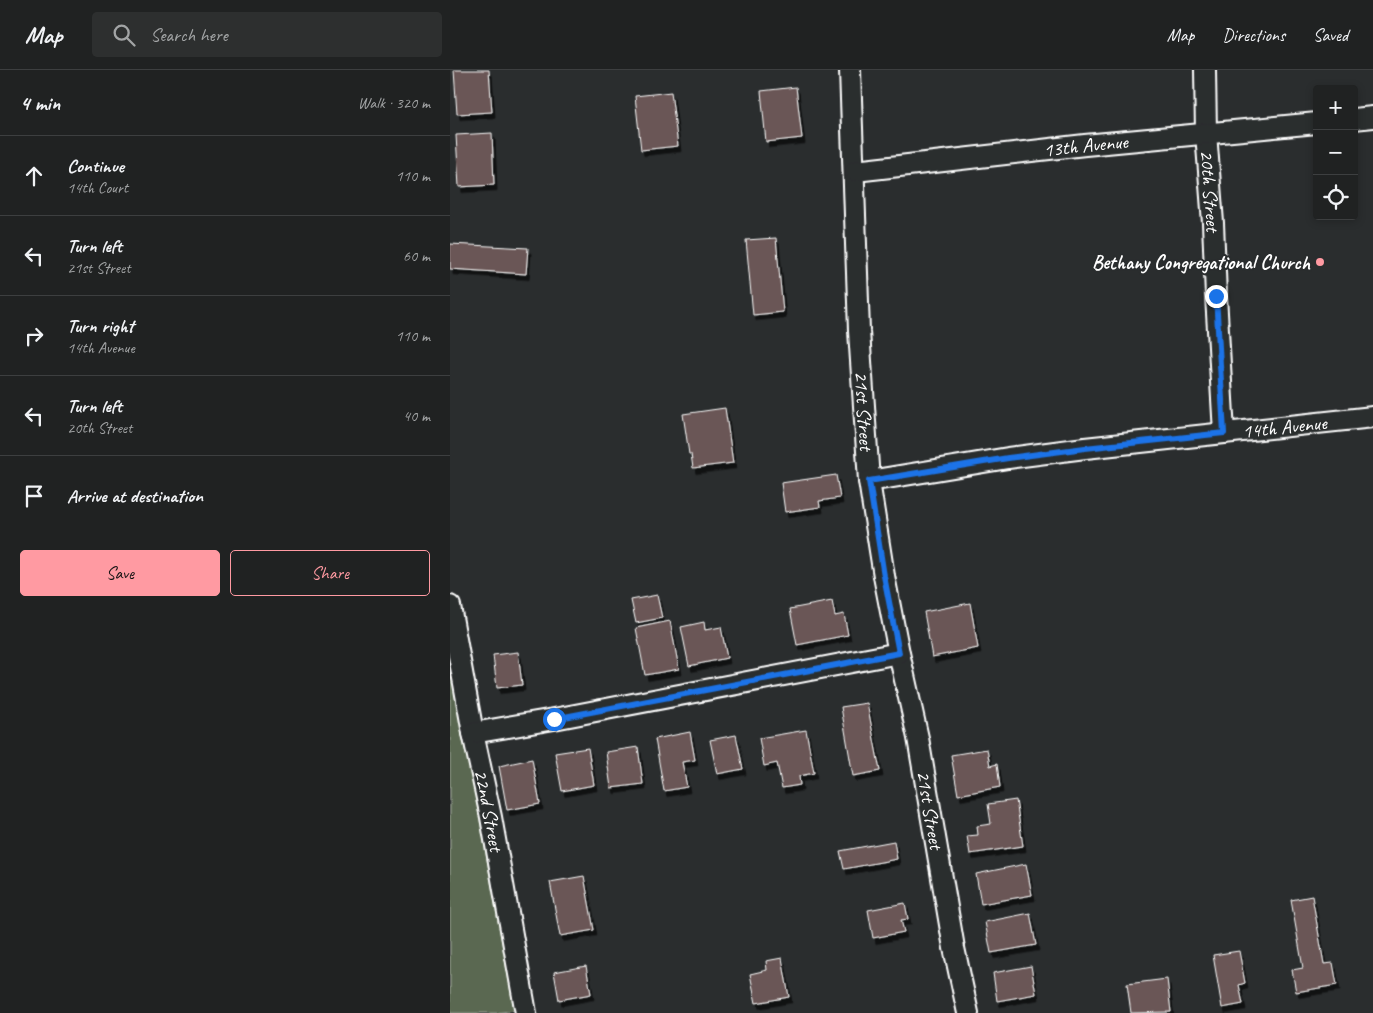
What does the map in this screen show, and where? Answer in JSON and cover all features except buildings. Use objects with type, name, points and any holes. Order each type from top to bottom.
[{"type":"street","name":"21st Street","points":[[850,70],[855,171],[859,331],[869,481],[884,576],[918,738],[954,948],[968,1013]]},
{"type":"street","name":"20th Street","points":[[1205,70],[1206,133],[1213,223],[1224,433]]},
{"type":"street","points":[[1358,119],[1373,117]]},
{"type":"street","name":"13th Avenue","points":[[855,171],[1085,145],[1313,122]]},
{"type":"street","name":"14th Avenue","points":[[869,481],[1008,458],[1085,448],[1373,417]]},
{"type":"street","name":"22nd Street","points":[[450,606],[473,733],[491,817],[526,1013]]},
{"type":"street","points":[[473,733],[899,653]]},
{"type":"green space","points":[[450,654],[514,1010],[496,1013],[450,1013]]},
{"type":"place","name":"Bethany Congregational Church","points":[[1320,262]]},
{"type":"route","points":[[554,719],[899,653],[884,576],[869,481],[1008,458],[1224,433],[1216,296]]}]
